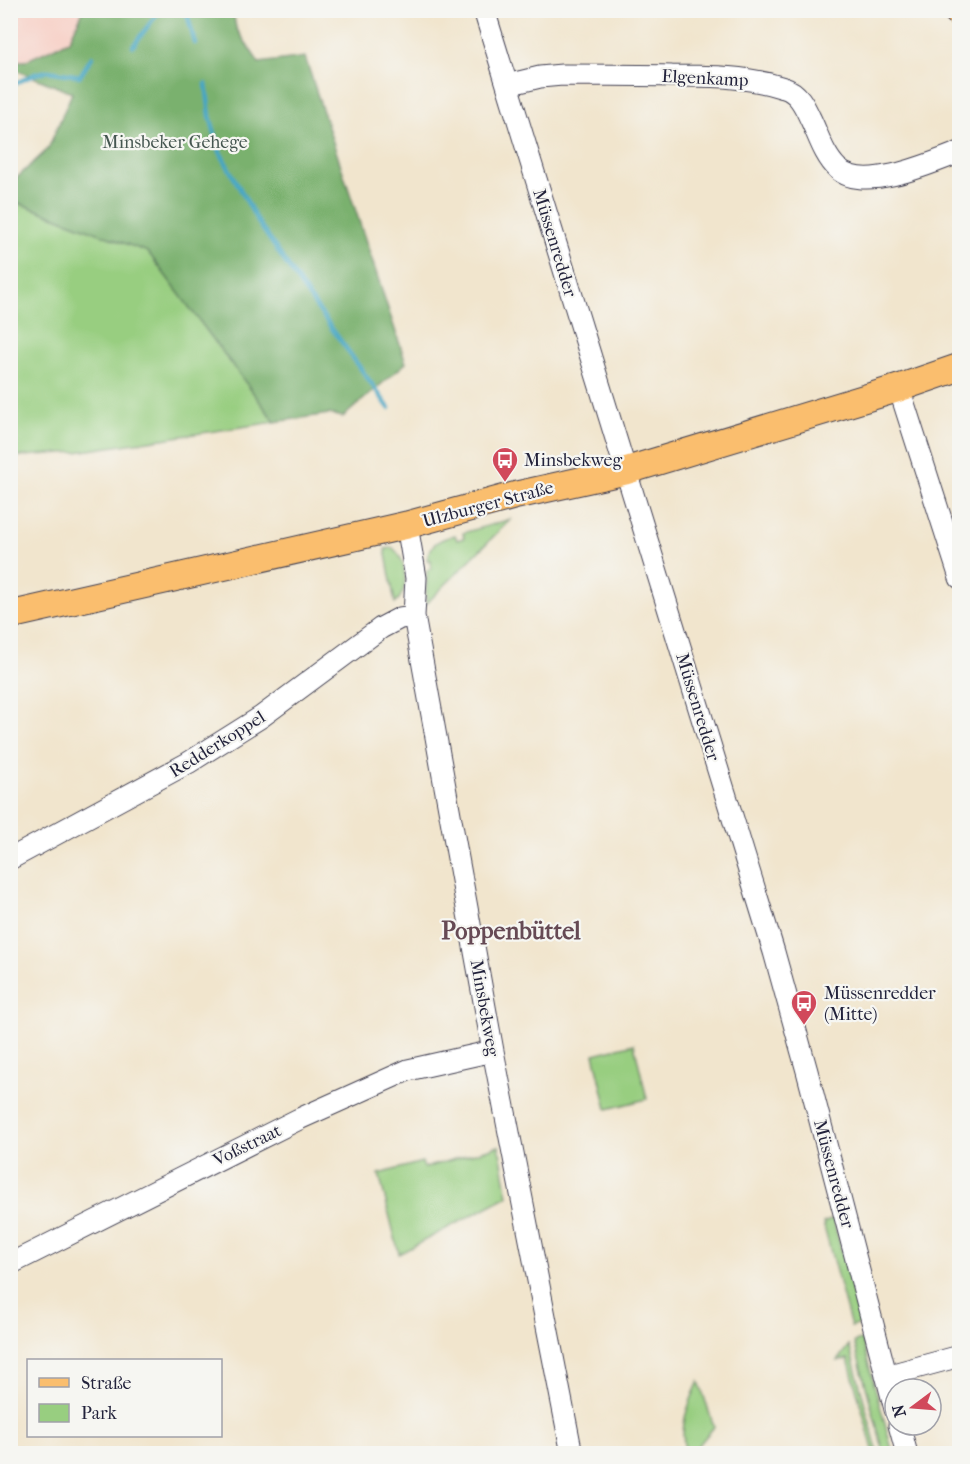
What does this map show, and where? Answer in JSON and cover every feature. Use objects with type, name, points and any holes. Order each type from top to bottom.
[{"type":"main road","points":[[956,10],[960,14]]},
{"type":"main road","name":"Ulzburger Straße","points":[[10,615],[407,525],[508,497],[625,471],[960,368]]},
{"type":"street","name":"Müssenredder","points":[[484,10],[774,952],[886,1376]]},
{"type":"street","name":"Elgenkamp","points":[[507,85],[540,76],[562,75],[704,76],[747,79],[792,91],[806,109],[822,144],[839,171],[853,177],[866,179],[891,175],[960,152]]},
{"type":"street","points":[[898,388],[960,578]]},
{"type":"street","name":"Minsbekweg","points":[[407,525],[416,578],[414,616],[493,1051],[572,1454]]},
{"type":"street","name":"Redderkoppel","points":[[10,859],[189,763],[261,717],[381,628],[400,618],[414,616]]},
{"type":"street","name":"Voßstraat","points":[[10,1264],[299,1119],[398,1074],[493,1051]]},
{"type":"street","points":[[886,1376],[960,1356]]},
{"type":"street","points":[[902,1437],[907,1454]]},
{"type":"shaded area","points":[[11,11],[83,11],[70,41],[25,61],[11,61]]},
{"type":"green space","name":"Minsbeker Gehege","points":[[83,11],[233,11],[236,28],[259,63],[305,57],[406,363],[343,417],[329,414],[275,422],[148,252],[11,200],[11,183],[48,149],[72,93],[11,68],[11,61],[25,61],[69,41]]},
{"type":"green space","points":[[10,200],[148,252],[275,422],[76,452],[11,457]]},
{"type":"green space","points":[[511,519],[426,604],[427,570],[431,569],[431,560],[427,560],[433,546],[455,535],[457,540],[464,538],[463,533]]},
{"type":"green space","points":[[393,548],[401,560],[405,576],[403,591],[395,603],[385,549]]},
{"type":"green space","points":[[634,1044],[647,1099],[607,1109],[594,1054]]},
{"type":"green space","points":[[499,1146],[508,1196],[399,1254],[379,1174],[422,1162],[424,1168]]},
{"type":"green space","points":[[833,1219],[861,1324],[851,1327],[823,1223]]},
{"type":"green space","points":[[862,1340],[883,1417],[883,1437],[889,1437],[893,1453],[884,1453],[854,1342]]},
{"type":"green space","points":[[849,1345],[878,1453],[874,1453],[848,1359],[837,1361]]},
{"type":"green space","points":[[699,1381],[714,1427],[692,1453],[686,1453],[684,1425],[688,1407]]},
{"type":"waterway","points":[[133,46],[160,10]]},
{"type":"waterway","points":[[186,10],[195,43]]},
{"type":"waterway","points":[[10,86],[35,74],[48,71],[80,76],[92,57]]},
{"type":"waterway","points":[[206,84],[210,116],[220,152],[258,222],[389,408]]},
{"type":"place","name":"Minsbekweg","points":[[505,483]]},
{"type":"place","name":"Müssenredder (Mitte)","points":[[804,1026]]},
{"type":"district","name":"Poppenbüttel","points":[[511,931]]}]
